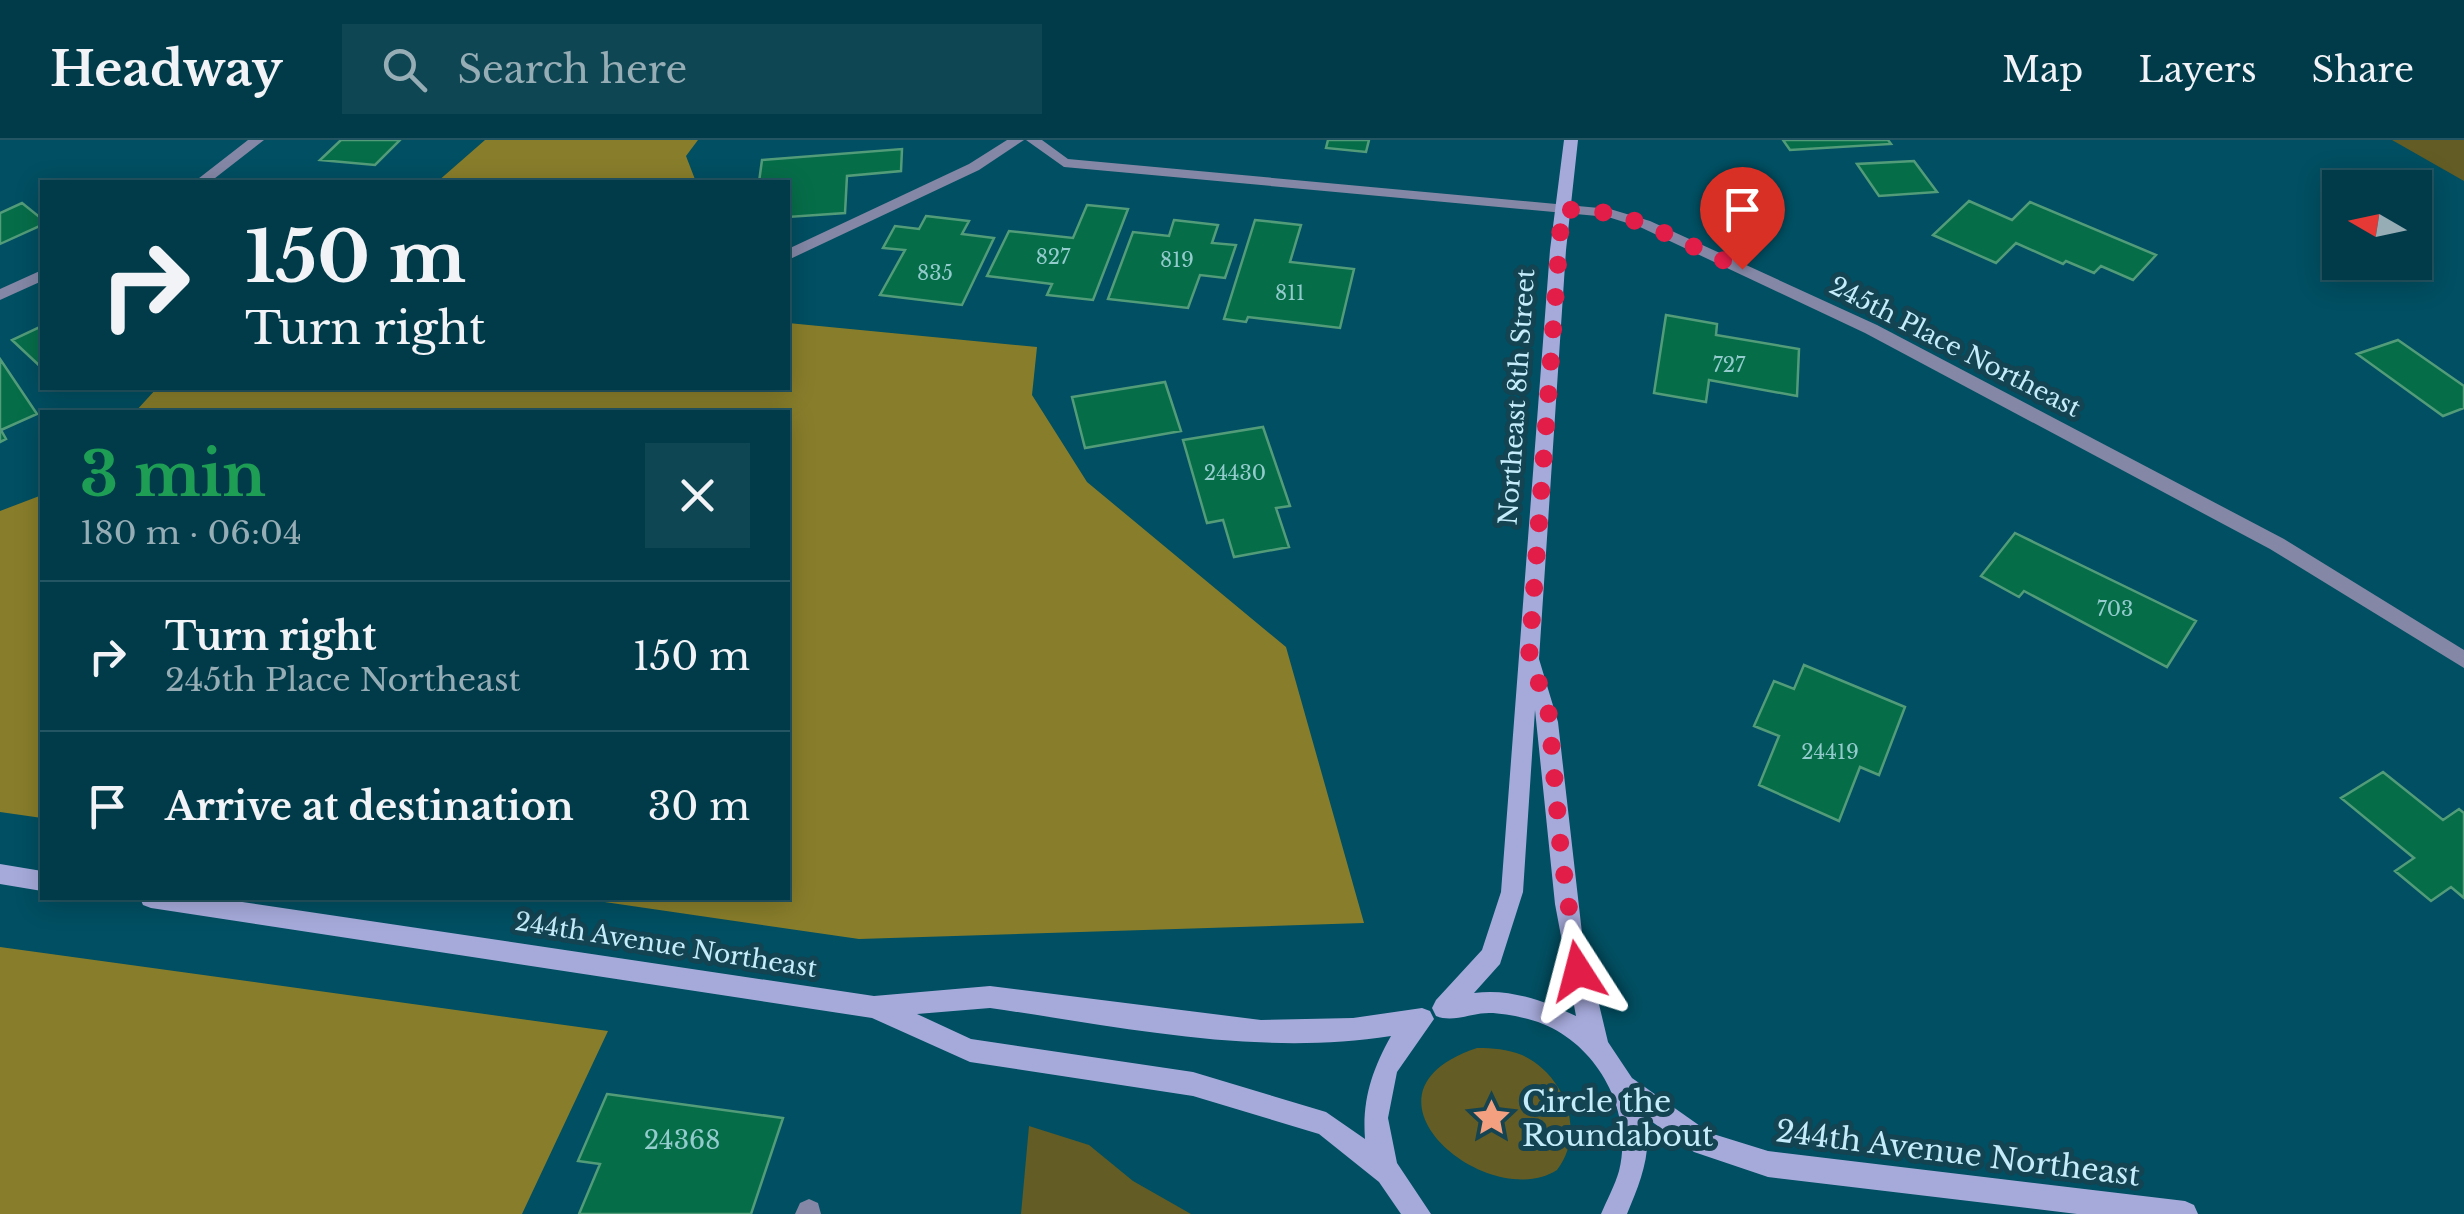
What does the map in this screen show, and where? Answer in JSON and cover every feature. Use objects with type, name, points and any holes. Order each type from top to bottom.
[{"type":"street","points":[[204,180],[257,140]]},
{"type":"street","points":[[790,254],[974,168],[1017,140]]},
{"type":"street","name":"245th Place Northeast","points":[[1032,140],[1064,163],[1610,213],[1645,224],[1871,329],[2277,544],[2464,660]]},
{"type":"street","name":"Northeast 8th Street","points":[[1388,1173],[1376,1138],[1374,1102],[1382,1070],[1398,1041],[1434,1013],[1492,956],[1512,892],[1562,209],[1571,140]]},
{"type":"street","points":[[0,294],[40,275]]},
{"type":"street","name":"Northeast 8th Street","points":[[1529,658],[1548,706],[1570,921],[1586,1014],[1597,1046]]},
{"type":"street","points":[[0,874],[40,881]]},
{"type":"street","name":"244th Avenue Northeast","points":[[165,900],[874,1007],[990,997],[1237,1032],[1355,1030],[1484,999],[1524,1003],[1562,1019],[1597,1046]]},
{"type":"street","name":"244th Avenue Northeast","points":[[874,1007],[970,1050],[1193,1084],[1326,1124],[1388,1173]]},
{"type":"street","points":[[1597,1046],[1624,1087],[1635,1122],[1637,1158],[1628,1191],[1614,1214]]},
{"type":"street","name":"244th Avenue Northeast","points":[[1624,1087],[1703,1143],[1768,1164],[2185,1214]]},
{"type":"street","points":[[1388,1173],[1411,1210]]},
{"type":"shaded area","points":[[485,140],[698,140],[686,156],[695,180],[439,180]]},
{"type":"shaded area","points":[[2392,140],[2464,140],[2464,181]]},
{"type":"shaded area","points":[[790,323],[1037,347],[1032,395],[1087,482],[1286,647],[1364,923],[859,939],[591,900],[790,900],[790,410],[137,410],[155,390],[790,390]]},
{"type":"shaded area","points":[[40,496],[40,818],[0,812],[0,511]]},
{"type":"shaded area","points":[[0,947],[608,1031],[522,1214],[0,1214]]},
{"type":"shaded area","points":[[1477,1048],[1522,1055],[1537,1064],[1559,1089],[1570,1121],[1570,1138],[1557,1170],[1528,1179],[1496,1176],[1466,1163],[1440,1142],[1424,1118],[1422,1092],[1439,1068]]},
{"type":"shaded area","points":[[1029,1126],[1089,1145],[1133,1181],[1191,1214],[1021,1214]]},
{"type":"building","points":[[341,140],[400,140],[375,165],[320,160]]},
{"type":"building","points":[[1328,140],[1369,140],[1366,152],[1326,148]]},
{"type":"building","points":[[1783,140],[1888,140],[1891,144],[1790,150]]},
{"type":"building","points":[[902,149],[901,171],[847,176],[845,213],[790,217],[790,180],[759,180],[762,160]]},
{"type":"building","points":[[1914,161],[1937,192],[1879,196],[1857,164]]},
{"type":"building","points":[[1969,201],[2012,220],[2030,202],[2156,255],[2133,280],[2101,266],[2094,273],[2066,261],[2063,264],[2016,243],[1996,263],[1933,235]]},
{"type":"building","points":[[22,203],[40,217],[40,226],[0,244],[0,213]]},
{"type":"building","points":[[1087,205],[1128,209],[1093,300],[1047,295],[1052,284],[987,276],[1009,231],[1073,238]]},
{"type":"building","points":[[926,216],[969,221],[962,234],[994,238],[962,305],[880,295],[905,250],[883,248],[895,226],[919,229]]},
{"type":"building","points":[[1174,220],[1218,225],[1212,243],[1236,245],[1225,278],[1200,275],[1188,308],[1108,299],[1133,232],[1169,236]]},
{"type":"building","points":[[1255,220],[1301,225],[1290,262],[1354,269],[1340,328],[1248,317],[1246,322],[1224,319]]},
{"type":"building","points":[[1666,315],[1717,324],[1716,335],[1799,349],[1797,396],[1709,380],[1706,402],[1654,393]]},
{"type":"building","points":[[40,327],[40,366],[12,340]]},
{"type":"building","points":[[2398,340],[2464,386],[2464,408],[2443,416],[2357,354]]},
{"type":"building","points":[[0,359],[37,414],[1,430],[6,439],[0,442]]},
{"type":"building","points":[[1165,382],[1181,431],[1085,448],[1072,397]]},
{"type":"building","points":[[1263,427],[1290,506],[1276,508],[1289,547],[1234,557],[1223,520],[1207,523],[1183,440]]},
{"type":"building","points":[[2015,533],[2196,621],[2167,667],[2024,591],[2019,597],[1981,576]]},
{"type":"building","points":[[1804,665],[1905,707],[1879,775],[1860,767],[1839,821],[1759,785],[1779,736],[1754,726],[1774,681],[1794,689]]},
{"type":"building","points":[[2383,772],[2443,820],[2459,809],[2464,813],[2464,898],[2451,887],[2431,901],[2395,871],[2414,858],[2341,798]]},
{"type":"building","points":[[607,1094],[783,1118],[751,1214],[579,1214],[600,1164],[578,1161]]},
{"type":"place","name":"Circle the Roundabout","points":[[1492,1118]]},
{"type":"route","points":[[1578,971],[1561,852],[1548,706],[1529,658],[1562,209],[1610,213],[1645,224],[1742,269]]}]
